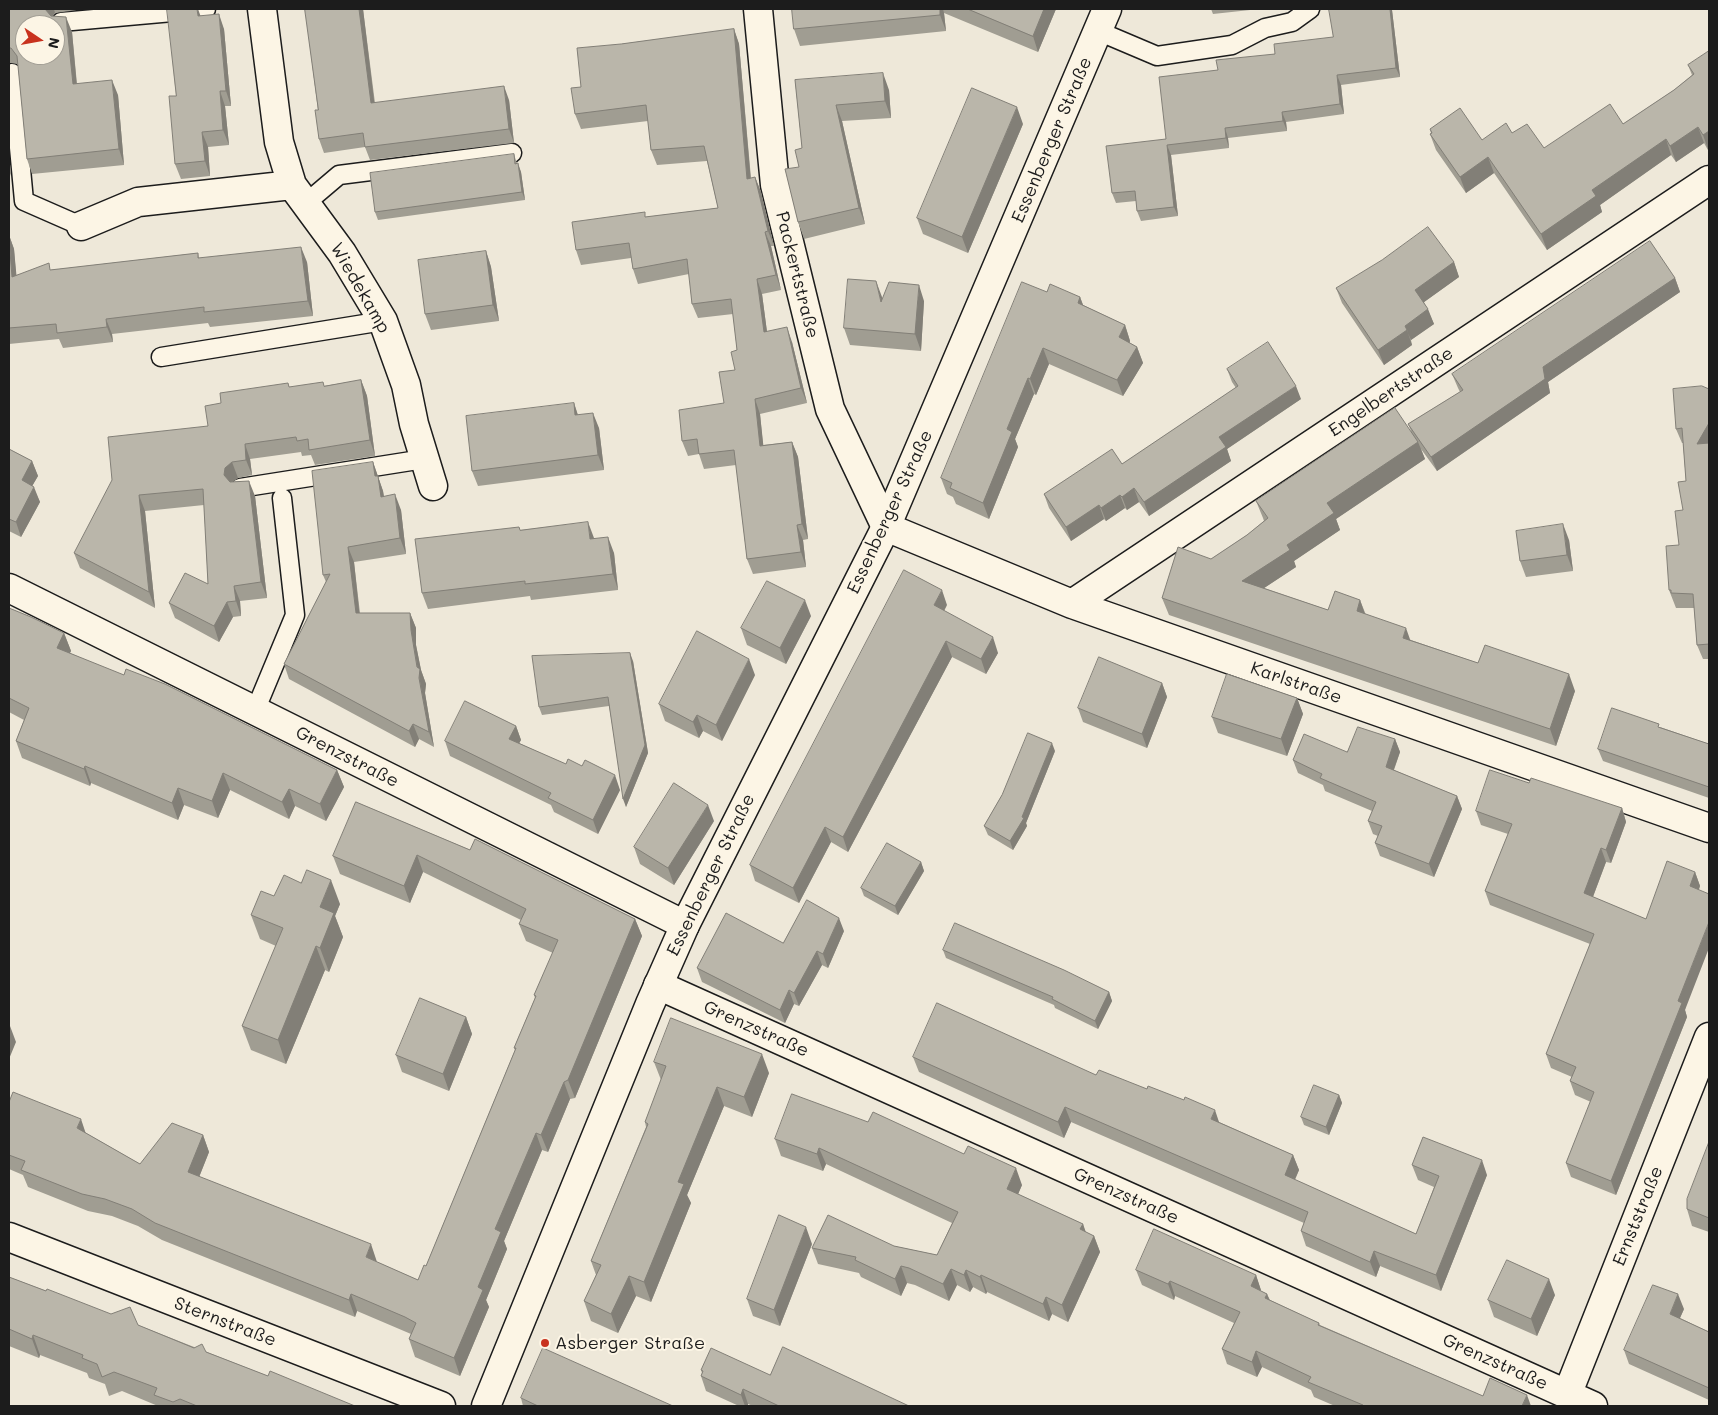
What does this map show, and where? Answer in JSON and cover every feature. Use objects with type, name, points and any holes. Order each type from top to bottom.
[{"type":"street","name":"Wiedekamp","points":[[262,9],[279,142],[299,194],[342,253],[382,322],[406,385],[414,424],[433,486]]},
{"type":"street","name":"Packertstraße","points":[[758,9],[774,185],[830,409],[886,527]]},
{"type":"street","name":"Essenberger Straße","points":[[654,995],[685,925],[886,527],[1103,20]]},
{"type":"street","name":"Engelbertstraße","points":[[1072,604],[1709,180]]},
{"type":"street","points":[[81,226],[138,202],[299,194]]},
{"type":"street","name":"Karlstraße","points":[[886,527],[1072,604],[1709,828]]},
{"type":"street","name":"Grenzstraße","points":[[9,588],[685,925]]},
{"type":"street","points":[[486,1406],[654,995]]},
{"type":"street","name":"Grenzstraße","points":[[654,995],[1593,1406]]},
{"type":"street","name":"Ernststraße","points":[[1567,1395],[1709,1037]]},
{"type":"street","name":"Sternstraße","points":[[9,1237],[441,1406]]},
{"type":"lane","points":[[65,22],[206,9]]},
{"type":"lane","points":[[1103,20],[1158,56],[1232,45],[1265,28],[1292,22],[1310,9]]},
{"type":"lane","points":[[12,73],[24,202],[81,226]]},
{"type":"lane","points":[[299,194],[339,175],[512,153]]},
{"type":"lane","points":[[160,356],[382,322]]},
{"type":"lane","points":[[240,488],[424,459]]},
{"type":"lane","points":[[255,711],[295,615],[282,498]]},
{"type":"building","points":[[9,9],[45,9],[50,15],[15,15],[15,53],[9,48]]},
{"type":"building","points":[[167,9],[197,9],[198,16],[219,14],[226,91],[220,91],[223,130],[202,132],[205,161],[175,164],[169,96],[176,96]]},
{"type":"building","points":[[305,9],[359,9],[371,103],[504,86],[509,129],[365,147],[363,133],[319,139],[315,110],[318,110]]},
{"type":"building","points":[[792,9],[940,9],[940,15],[794,29]]},
{"type":"building","points":[[968,9],[1044,9],[1033,36]]},
{"type":"building","points":[[1329,9],[1390,9],[1396,68],[1337,75],[1340,104],[1282,112],[1283,121],[1225,128],[1226,138],[1167,145],[1174,207],[1137,211],[1135,191],[1112,193],[1106,146],[1166,139],[1159,77],[1218,70],[1216,60],[1275,54],[1274,44],[1333,37]]},
{"type":"building","points":[[66,17],[73,84],[112,80],[119,149],[27,159],[18,65],[65,65]]},
{"type":"building","points":[[734,29],[747,179],[755,177],[768,231],[765,232],[776,275],[757,279],[764,332],[787,327],[801,388],[755,399],[760,446],[792,442],[802,524],[797,525],[801,552],[747,559],[734,450],[699,454],[697,439],[682,441],[679,410],[724,403],[719,372],[735,370],[731,352],[737,350],[731,299],[692,304],[687,259],[633,269],[629,243],[576,250],[572,222],[645,212],[645,217],[718,208],[704,146],[651,150],[646,105],[575,114],[571,88],[581,87],[577,48]]},
{"type":"building","points":[[1709,51],[1709,131],[1703,135],[1698,127],[1670,146],[1666,139],[1592,190],[1596,196],[1541,234],[1488,157],[1460,177],[1430,134],[1432,133],[1430,129],[1460,108],[1482,140],[1506,123],[1512,133],[1527,124],[1544,148],[1610,104],[1623,124],[1674,90],[1694,74],[1688,65]]},
{"type":"building","points":[[883,73],[885,101],[836,105],[859,208],[798,222],[785,169],[799,167],[795,150],[802,148],[795,80]]},
{"type":"building","points":[[972,88],[1017,107],[962,237],[917,218]]},
{"type":"building","points":[[514,154],[515,164],[518,163],[522,192],[375,212],[370,173]]},
{"type":"building","points":[[1428,227],[1454,262],[1415,290],[1428,309],[1405,326],[1407,330],[1378,350],[1336,288],[1382,260]]},
{"type":"building","points":[[9,239],[12,277],[49,263],[50,270],[198,253],[198,258],[301,247],[308,301],[204,312],[204,307],[106,319],[107,327],[57,333],[56,324],[9,328]]},
{"type":"building","points":[[1650,241],[1675,278],[1543,367],[1545,379],[1431,457],[1408,424],[1463,390],[1452,374]]},
{"type":"building","points":[[486,251],[493,305],[425,314],[418,260]]},
{"type":"building","points":[[848,279],[876,281],[881,302],[889,282],[919,285],[915,334],[844,328]]},
{"type":"building","points":[[1022,282],[1047,292],[1050,284],[1080,297],[1078,303],[1125,325],[1119,337],[1137,347],[1117,380],[1043,348],[1030,379],[1028,378],[1007,429],[1012,432],[983,503],[950,488],[952,483],[941,478]]},
{"type":"building","points":[[1268,342],[1296,386],[1219,437],[1226,447],[1144,502],[1134,488],[1101,508],[1099,505],[1066,527],[1044,494],[1112,449],[1122,464],[1238,386],[1227,369]]},
{"type":"building","points":[[361,380],[370,440],[309,450],[308,439],[297,441],[296,437],[245,444],[246,460],[232,462],[225,468],[224,475],[230,482],[249,481],[261,582],[234,586],[236,601],[227,602],[214,626],[169,603],[185,573],[208,584],[203,489],[139,495],[149,592],[74,553],[112,480],[108,437],[208,426],[205,406],[221,403],[220,393],[288,383],[289,387],[323,382],[324,386]]},
{"type":"building","points":[[1702,386],[1709,389],[1709,423],[1697,444],[1709,443],[1709,644],[1697,645],[1693,594],[1671,593],[1671,590],[1669,590],[1666,546],[1679,545],[1675,511],[1683,510],[1678,482],[1686,481],[1682,428],[1676,429],[1673,389]]},
{"type":"building","points":[[574,403],[575,415],[593,413],[598,455],[472,471],[466,416]]},
{"type":"building","points":[[1395,408],[1418,442],[1327,503],[1334,513],[1287,545],[1290,550],[1242,581],[1328,610],[1335,591],[1360,600],[1357,611],[1406,628],[1403,638],[1478,663],[1485,645],[1569,674],[1550,729],[1162,598],[1178,547],[1211,559],[1247,535],[1268,518],[1256,501]]},
{"type":"building","points":[[9,449],[32,461],[22,480],[34,487],[16,522],[9,519]]},
{"type":"building","points":[[373,462],[375,476],[378,476],[381,497],[395,494],[400,538],[348,547],[356,613],[410,613],[411,630],[417,667],[420,669],[419,678],[429,732],[413,724],[409,731],[284,664],[330,574],[323,575],[312,471]]},
{"type":"building","points":[[588,522],[590,539],[608,537],[613,574],[525,584],[525,581],[422,593],[415,539],[519,527],[520,530]]},
{"type":"building","points":[[1563,524],[1567,555],[1520,561],[1516,531]]},
{"type":"building","points":[[904,570],[942,590],[934,605],[993,637],[981,659],[946,641],[843,837],[825,827],[793,888],[750,865]]},
{"type":"building","points":[[767,581],[805,600],[780,648],[741,628]]},
{"type":"building","points":[[9,608],[64,633],[57,648],[124,675],[126,669],[165,684],[337,770],[320,804],[289,789],[282,802],[223,773],[212,801],[178,788],[172,803],[85,766],[84,769],[16,741],[29,708],[9,698]]},
{"type":"building","points":[[697,631],[749,659],[716,725],[697,715],[693,722],[659,704]]},
{"type":"building","points":[[630,653],[645,745],[623,799],[608,697],[539,707],[532,656]]},
{"type":"building","points":[[1099,657],[1162,683],[1142,734],[1078,708]]},
{"type":"building","points":[[1227,674],[1297,698],[1281,739],[1212,717]]},
{"type":"building","points":[[465,701],[516,726],[509,739],[566,764],[568,759],[582,766],[585,760],[615,775],[593,820],[548,798],[551,793],[445,741]]},
{"type":"building","points":[[1612,708],[1659,724],[1658,727],[1709,744],[1709,787],[1598,749]]},
{"type":"building","points":[[1358,727],[1395,739],[1386,767],[1457,796],[1429,864],[1375,843],[1382,826],[1368,821],[1376,802],[1320,778],[1322,774],[1293,760],[1304,734],[1347,752]]},
{"type":"building","points":[[1028,733],[1052,743],[1022,817],[1024,818],[1010,841],[984,826],[1002,795]]},
{"type":"building","points":[[1490,770],[1529,783],[1531,778],[1622,808],[1606,850],[1601,848],[1584,893],[1646,919],[1667,861],[1695,872],[1690,886],[1709,894],[1709,922],[1678,1001],[1682,1003],[1611,1181],[1566,1163],[1594,1092],[1570,1081],[1576,1067],[1546,1054],[1594,934],[1485,891],[1512,824],[1476,811]]},
{"type":"building","points":[[674,783],[708,805],[668,868],[634,847]]},
{"type":"building","points":[[356,802],[470,850],[475,839],[635,919],[568,1080],[564,1082],[541,1135],[536,1133],[495,1229],[501,1232],[478,1287],[483,1290],[454,1358],[409,1339],[416,1323],[405,1317],[351,1294],[349,1300],[155,1223],[132,1209],[105,1199],[82,1194],[21,1170],[25,1161],[9,1155],[9,1102],[13,1092],[81,1119],[77,1128],[140,1164],[172,1123],[203,1135],[188,1172],[371,1244],[366,1257],[418,1280],[424,1265],[426,1266],[516,1048],[514,1048],[536,996],[534,995],[558,940],[519,924],[526,909],[417,855],[404,886],[333,856]]},
{"type":"building","points":[[887,843],[921,862],[895,906],[861,888]]},
{"type":"building","points":[[307,870],[331,880],[320,907],[334,913],[320,948],[316,946],[278,1040],[242,1026],[283,928],[251,915],[261,891],[274,896],[284,875],[301,883]]},
{"type":"building","points":[[807,900],[839,918],[823,954],[817,951],[794,993],[789,990],[780,1010],[697,968],[726,913],[783,943]]},
{"type":"building","points":[[955,923],[1064,970],[1109,992],[1095,1021],[1052,999],[1053,997],[943,950]]},
{"type":"building","points":[[420,998],[466,1017],[443,1074],[396,1055]]},
{"type":"building","points":[[937,1003],[1096,1075],[1099,1070],[1147,1089],[1148,1086],[1184,1100],[1185,1097],[1215,1110],[1211,1119],[1293,1155],[1285,1175],[1416,1234],[1439,1176],[1412,1165],[1423,1137],[1482,1160],[1436,1275],[1374,1251],[1370,1262],[1301,1231],[1308,1212],[1065,1107],[1058,1122],[913,1057]]},
{"type":"building","points":[[671,1018],[762,1054],[744,1097],[717,1087],[678,1182],[684,1184],[644,1282],[629,1276],[611,1314],[584,1301],[601,1265],[591,1261],[648,1124],[645,1122],[666,1066],[654,1062]]},
{"type":"building","points":[[1314,1085],[1339,1095],[1326,1127],[1301,1117]]},
{"type":"building","points":[[792,1094],[868,1122],[873,1112],[964,1154],[968,1146],[1016,1168],[1007,1189],[1083,1224],[1080,1229],[1094,1236],[1062,1305],[1046,1297],[1043,1304],[966,1270],[964,1275],[951,1269],[943,1284],[901,1266],[895,1279],[855,1260],[856,1257],[812,1248],[828,1215],[894,1246],[937,1255],[958,1212],[819,1148],[817,1154],[775,1139]]},
{"type":"building","points":[[1709,1142],[1709,1218],[1687,1209],[1687,1199]]},
{"type":"building","points":[[779,1215],[806,1227],[774,1310],[747,1299]]},
{"type":"building","points":[[1154,1229],[1256,1275],[1251,1286],[1267,1294],[1265,1298],[1319,1323],[1318,1325],[1483,1396],[1490,1378],[1527,1395],[1522,1406],[1363,1406],[1308,1382],[1311,1377],[1256,1351],[1252,1362],[1222,1349],[1240,1312],[1170,1281],[1168,1284],[1136,1270]]},
{"type":"building","points":[[1507,1260],[1549,1279],[1531,1319],[1488,1300]]},
{"type":"building","points":[[9,1277],[46,1291],[47,1289],[111,1314],[130,1307],[138,1325],[194,1348],[202,1344],[206,1352],[268,1376],[270,1371],[355,1406],[197,1406],[180,1399],[173,1402],[154,1395],[157,1388],[114,1372],[102,1377],[97,1364],[82,1358],[83,1355],[33,1335],[32,1339],[9,1329]]},
{"type":"building","points":[[1653,1285],[1678,1294],[1670,1314],[1709,1332],[1709,1388],[1624,1350]]},
{"type":"building","points":[[783,1347],[909,1406],[779,1406],[743,1389],[741,1395],[701,1376],[703,1371],[701,1370],[711,1348],[770,1375]]},
{"type":"building","points":[[543,1348],[673,1406],[538,1406],[521,1398]]},
{"type":"place","name":"Asberger Straße","points":[[545,1343]]}]
